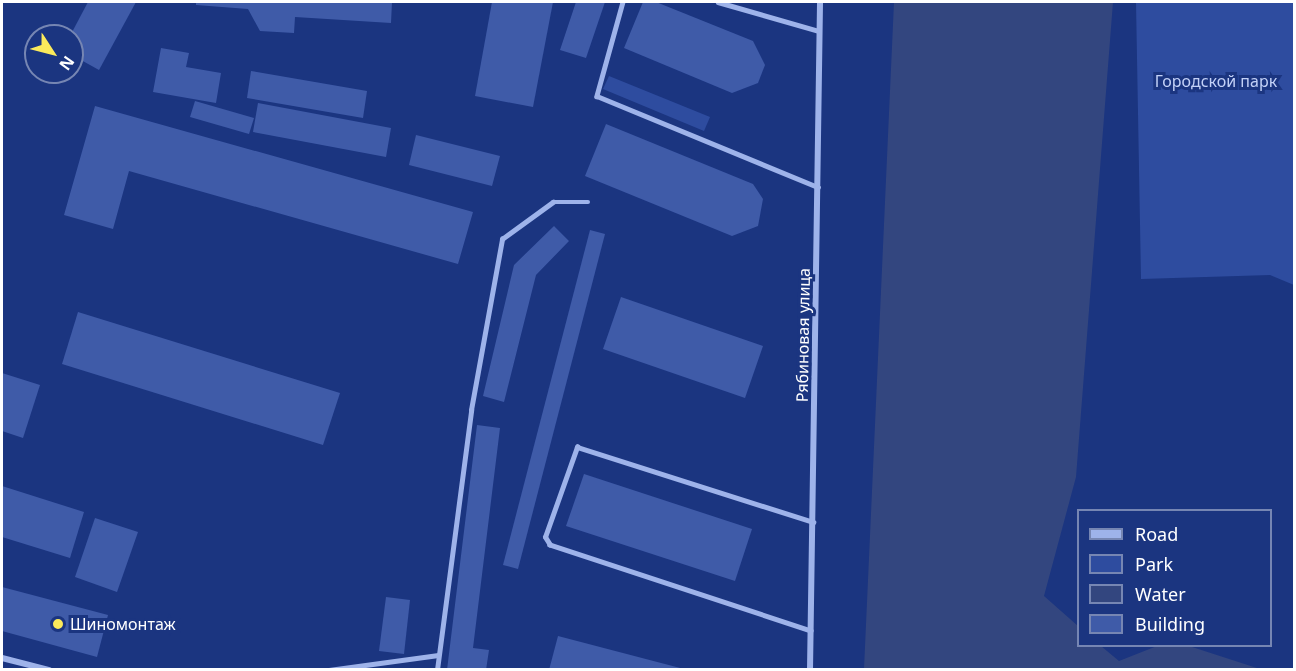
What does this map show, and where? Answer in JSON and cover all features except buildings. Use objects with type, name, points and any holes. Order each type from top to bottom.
[{"type":"street","name":"Рябиновая улица","points":[[810,669],[820,2]]},
{"type":"street","points":[[2,658],[49,669]]},
{"type":"lane","points":[[623,2],[597,96],[818,188]]},
{"type":"lane","points":[[718,2],[819,31]]},
{"type":"lane","points":[[436,669],[471,410],[502,239],[553,202],[588,202]]},
{"type":"lane","points":[[811,631],[550,546],[545,537],[577,447],[813,522]]},
{"type":"lane","points":[[328,669],[438,655]]},
{"type":"green space","name":"Городской парк","points":[[1136,2],[1294,2],[1294,285],[1270,275],[1141,279]]},
{"type":"green space","points":[[609,76],[710,117],[704,131],[603,89]]},
{"type":"water","points":[[894,2],[1113,2],[1076,477],[1044,596],[1077,625],[1077,647],[1102,647],[1119,661],[1154,647],[1192,647],[1260,669],[864,669]]},
{"type":"place","name":"Шиномонтаж","points":[[58,624]]}]
